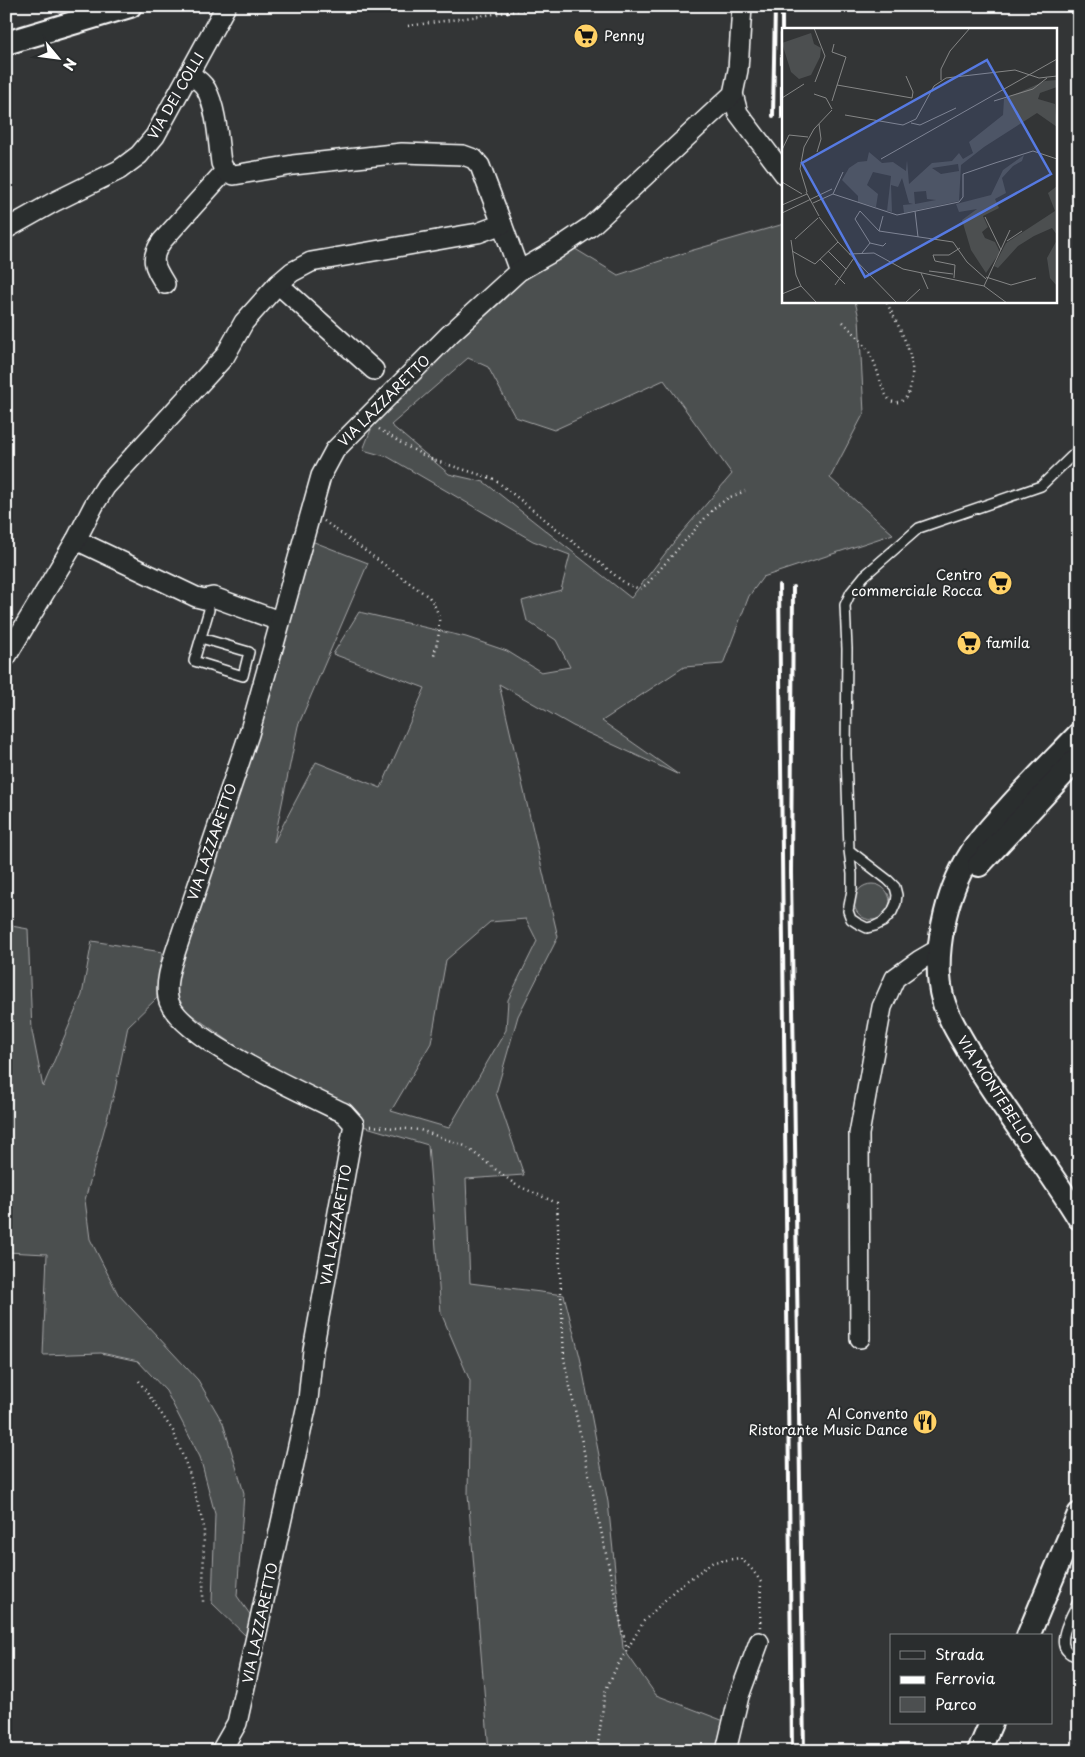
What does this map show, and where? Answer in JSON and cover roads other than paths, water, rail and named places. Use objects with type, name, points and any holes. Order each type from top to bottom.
[{"type":"street","points":[[6,43],[130,6]]},
{"type":"street","name":"VIA DEI COLLI","points":[[6,229],[54,202],[119,170],[139,155],[155,136],[226,6]]},
{"type":"street","points":[[742,6],[738,70],[733,94],[738,113],[782,171]]},
{"type":"street","points":[[189,74],[200,80],[206,89],[212,108],[221,163],[225,171],[234,175],[340,159],[402,153],[463,155],[474,159],[480,166],[519,271]]},
{"type":"street","name":"VIA LAZZARETTO","points":[[221,1751],[238,1723],[300,1438],[308,1400],[313,1350],[354,1124],[344,1113],[218,1048],[189,1026],[174,1011],[168,1000],[168,984],[176,950],[249,734],[321,476],[335,450],[450,334],[519,271],[554,251],[590,226],[733,94]]},
{"type":"street","points":[[164,284],[154,261],[154,251],[225,171]]},
{"type":"street","points":[[6,657],[106,486],[225,356],[244,322],[278,284],[292,272],[310,262],[460,236],[502,224]]},
{"type":"street","points":[[278,284],[374,370]]},
{"type":"street","points":[[76,540],[196,597],[204,599],[213,597],[280,621]]},
{"type":"street","points":[[944,923],[956,884],[969,855],[999,818],[1079,734]]},
{"type":"street","points":[[944,923],[965,882],[983,859],[1079,757]]},
{"type":"street","name":"VIA MONTEBELLO","points":[[944,923],[938,949],[938,968],[943,1001],[954,1026],[984,1078],[1079,1218]]},
{"type":"street","points":[[860,1338],[859,1134],[882,1007],[895,978],[938,949]]},
{"type":"street","points":[[1029,1634],[1079,1514]]},
{"type":"street","points":[[726,1751],[739,1696],[759,1642]]},
{"type":"street","points":[[979,1751],[991,1724]]},
{"type":"lane","points":[[849,850],[895,887],[897,895],[892,912],[884,922],[875,926],[867,928],[857,923],[851,919],[848,911],[852,890],[852,874],[849,850],[845,605],[850,592],[864,576],[919,528],[1041,486],[1079,449]]},
{"type":"lane","points":[[201,638],[249,652],[242,676],[194,661],[209,610],[208,603],[204,599]]},
{"type":"lane","points":[[1079,1600],[1062,1636],[1063,1646],[1068,1653],[1079,1657]]},
{"type":"railway","points":[[773,116],[775,6]]},
{"type":"railway","points":[[782,6],[782,117]]},
{"type":"railway","points":[[779,585],[792,1751]]},
{"type":"railway","points":[[793,587],[791,873],[804,1751]]},
{"type":"place","name":"Penny","points":[[586,36]]},
{"type":"place","name":"Centro commerciale Rocca","points":[[1000,583]]},
{"type":"place","name":"famila","points":[[969,643]]},
{"type":"place","name":"Al Convento Ristorante Music Dance","points":[[925,1422]]}]
